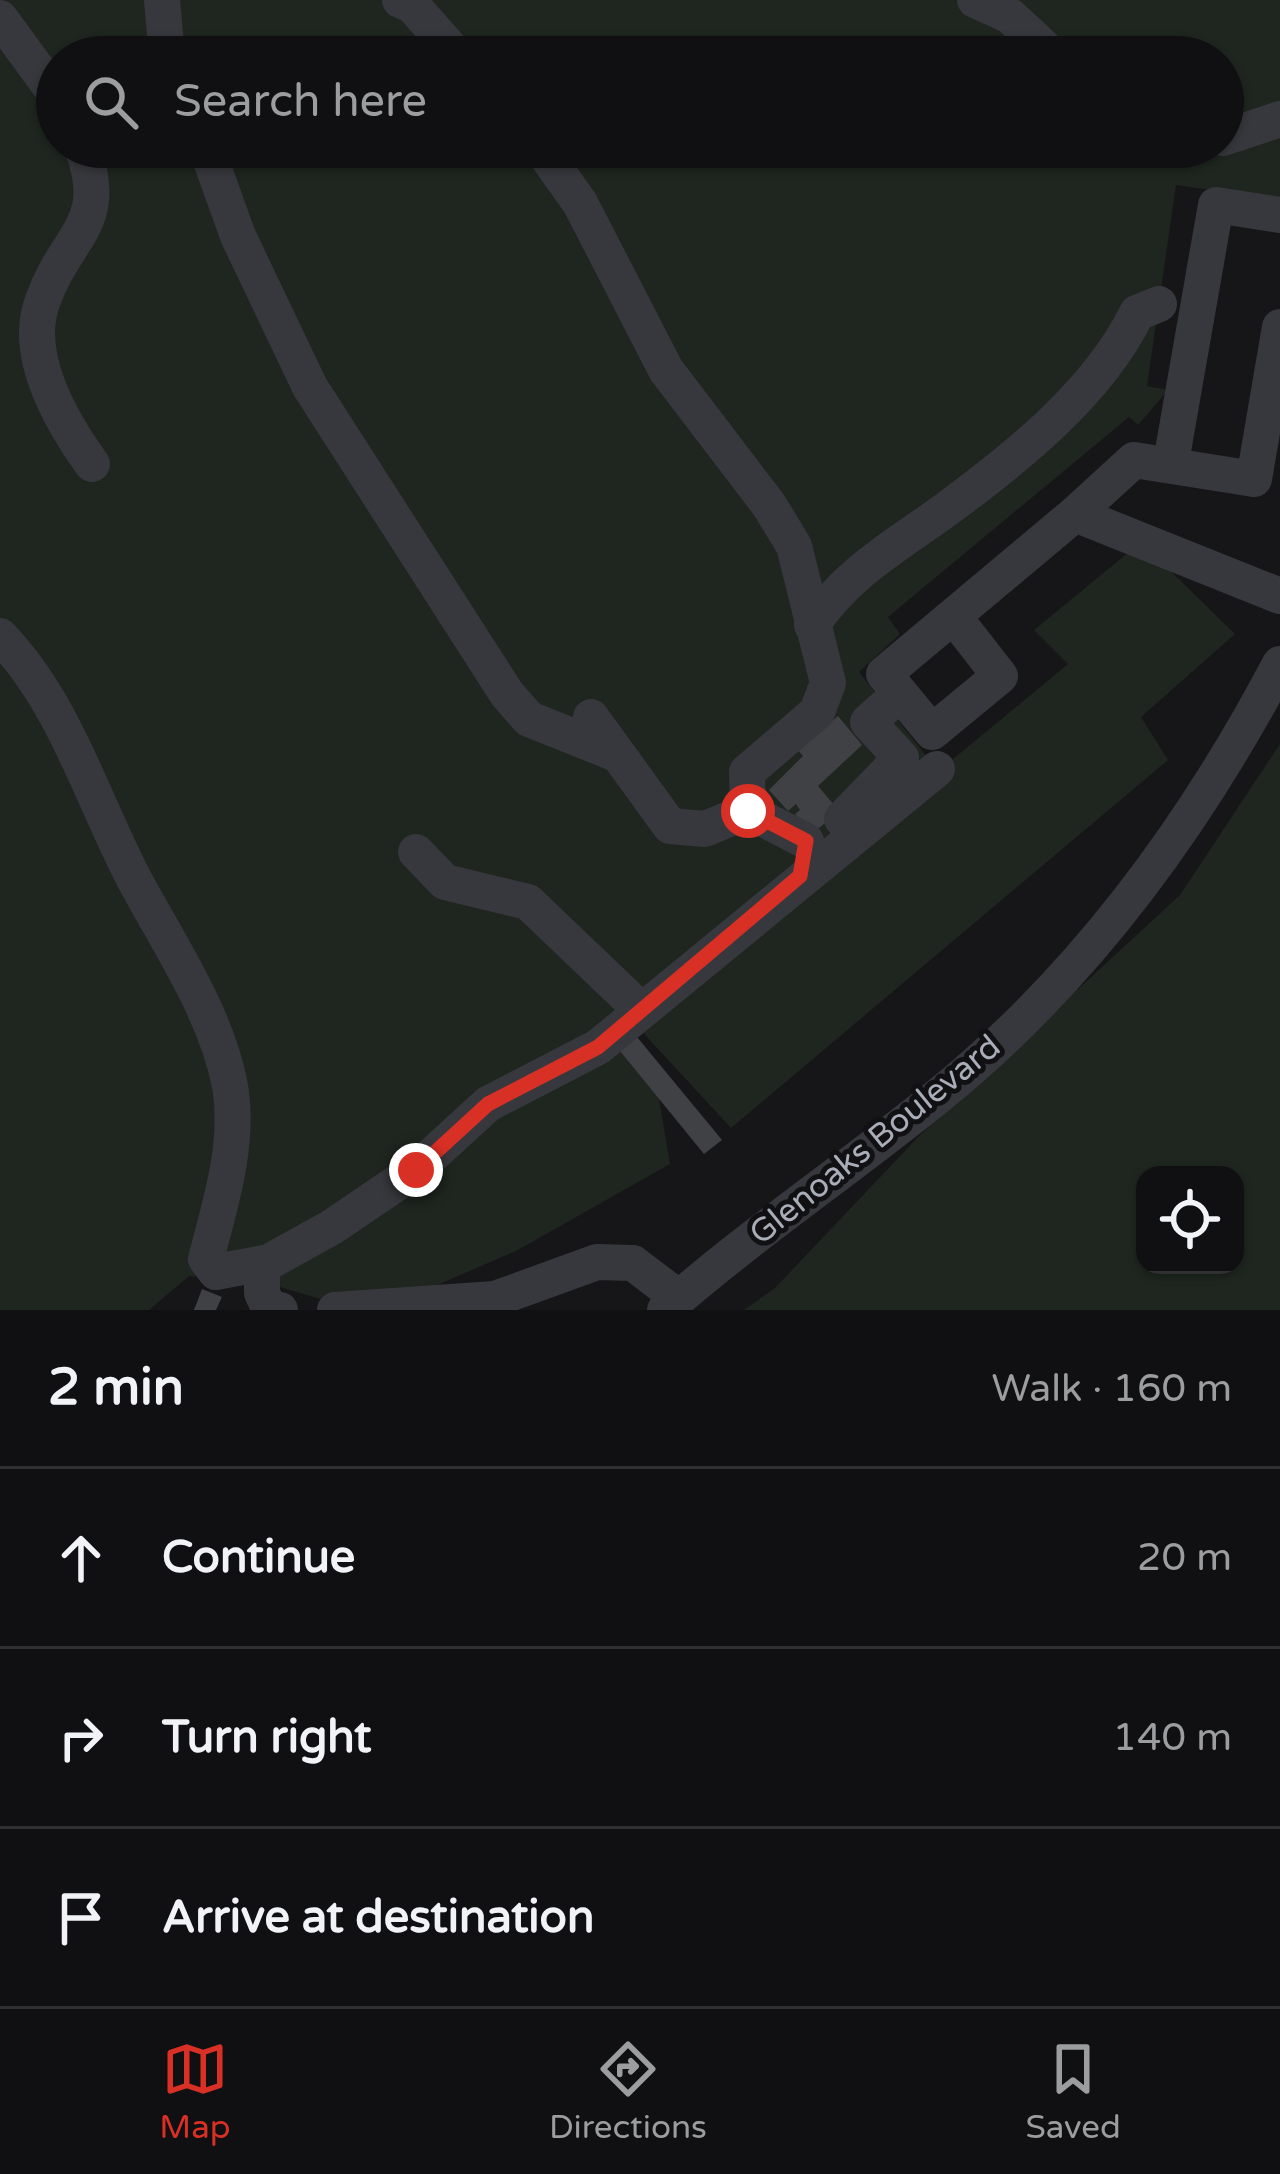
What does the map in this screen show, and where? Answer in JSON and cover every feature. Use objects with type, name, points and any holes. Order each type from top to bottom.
[{"type":"street","points":[[162,0],[165,36]]},
{"type":"street","points":[[400,0],[413,6],[439,36]]},
{"type":"street","points":[[976,0],[1010,16],[1031,36]]},
{"type":"street","points":[[0,17],[36,67]]},
{"type":"street","points":[[1244,131],[1280,119]]},
{"type":"street","points":[[90,168],[97,187],[82,227],[41,303],[39,353],[63,424],[92,464]]},
{"type":"street","points":[[214,168],[238,236],[310,387],[507,694],[529,719],[614,753]]},
{"type":"street","points":[[555,168],[580,203],[666,370],[794,546],[828,683],[817,712],[747,772],[748,811],[803,858]]},
{"type":"street","points":[[1171,462],[1216,205],[1280,215]]},
{"type":"street","points":[[812,625],[832,594],[874,558],[1012,458],[1124,342],[1137,313],[1159,304]]},
{"type":"street","points":[[954,617],[1134,460],[1171,462],[1254,479],[1280,327]]},
{"type":"street","points":[[1075,514],[1280,596]]},
{"type":"street","points":[[0,636],[45,695],[97,788],[130,872],[211,1028],[230,1088],[230,1107],[228,1165],[206,1259],[217,1271],[229,1273],[262,1264],[332,1227],[416,1170],[488,1104],[598,1047],[641,1010],[803,858],[901,758],[868,722],[886,706]]},
{"type":"street","name":"Glenoaks Boulevard","points":[[672,1304],[940,1094],[1056,987],[1172,843],[1280,664]]},
{"type":"street","points":[[590,718],[670,826],[706,829],[748,811]]},
{"type":"street","points":[[803,858],[937,769]]},
{"type":"street","points":[[416,852],[446,882],[528,902],[641,1010]]},
{"type":"street","points":[[335,1310],[495,1299],[597,1262],[633,1263],[672,1304]]},
{"type":"street","points":[[262,1264],[262,1292],[269,1308],[280,1310]]},
{"type":"shaded area","points":[[0,0],[1280,0],[1280,200],[1176,185],[1147,386],[1168,390],[1138,425],[1129,417],[888,617],[900,634],[859,672],[937,769],[614,1022],[659,1099],[670,1164],[516,1251],[428,1289],[334,1303],[270,1284],[189,1276],[149,1310],[0,1310]]},
{"type":"shaded area","points":[[1141,542],[1235,634],[1141,717],[1168,760],[731,1128],[634,1023],[1068,664],[1034,630]]},
{"type":"shaded area","points":[[1280,744],[1280,1310],[744,1310],[775,1288],[921,1134],[1180,895]]},
{"type":"building","points":[[838,716],[862,745],[818,786],[839,811],[812,834],[795,814],[800,810],[796,804],[788,811],[769,790],[803,756],[798,750]]},
{"type":"building","points":[[637,1037],[722,1140],[704,1154],[620,1051]]},
{"type":"building","points":[[202,1289],[222,1297],[216,1310],[194,1310]]},
{"type":"route","points":[[416,1170],[488,1104],[598,1047],[800,876],[806,841],[748,811]]}]
